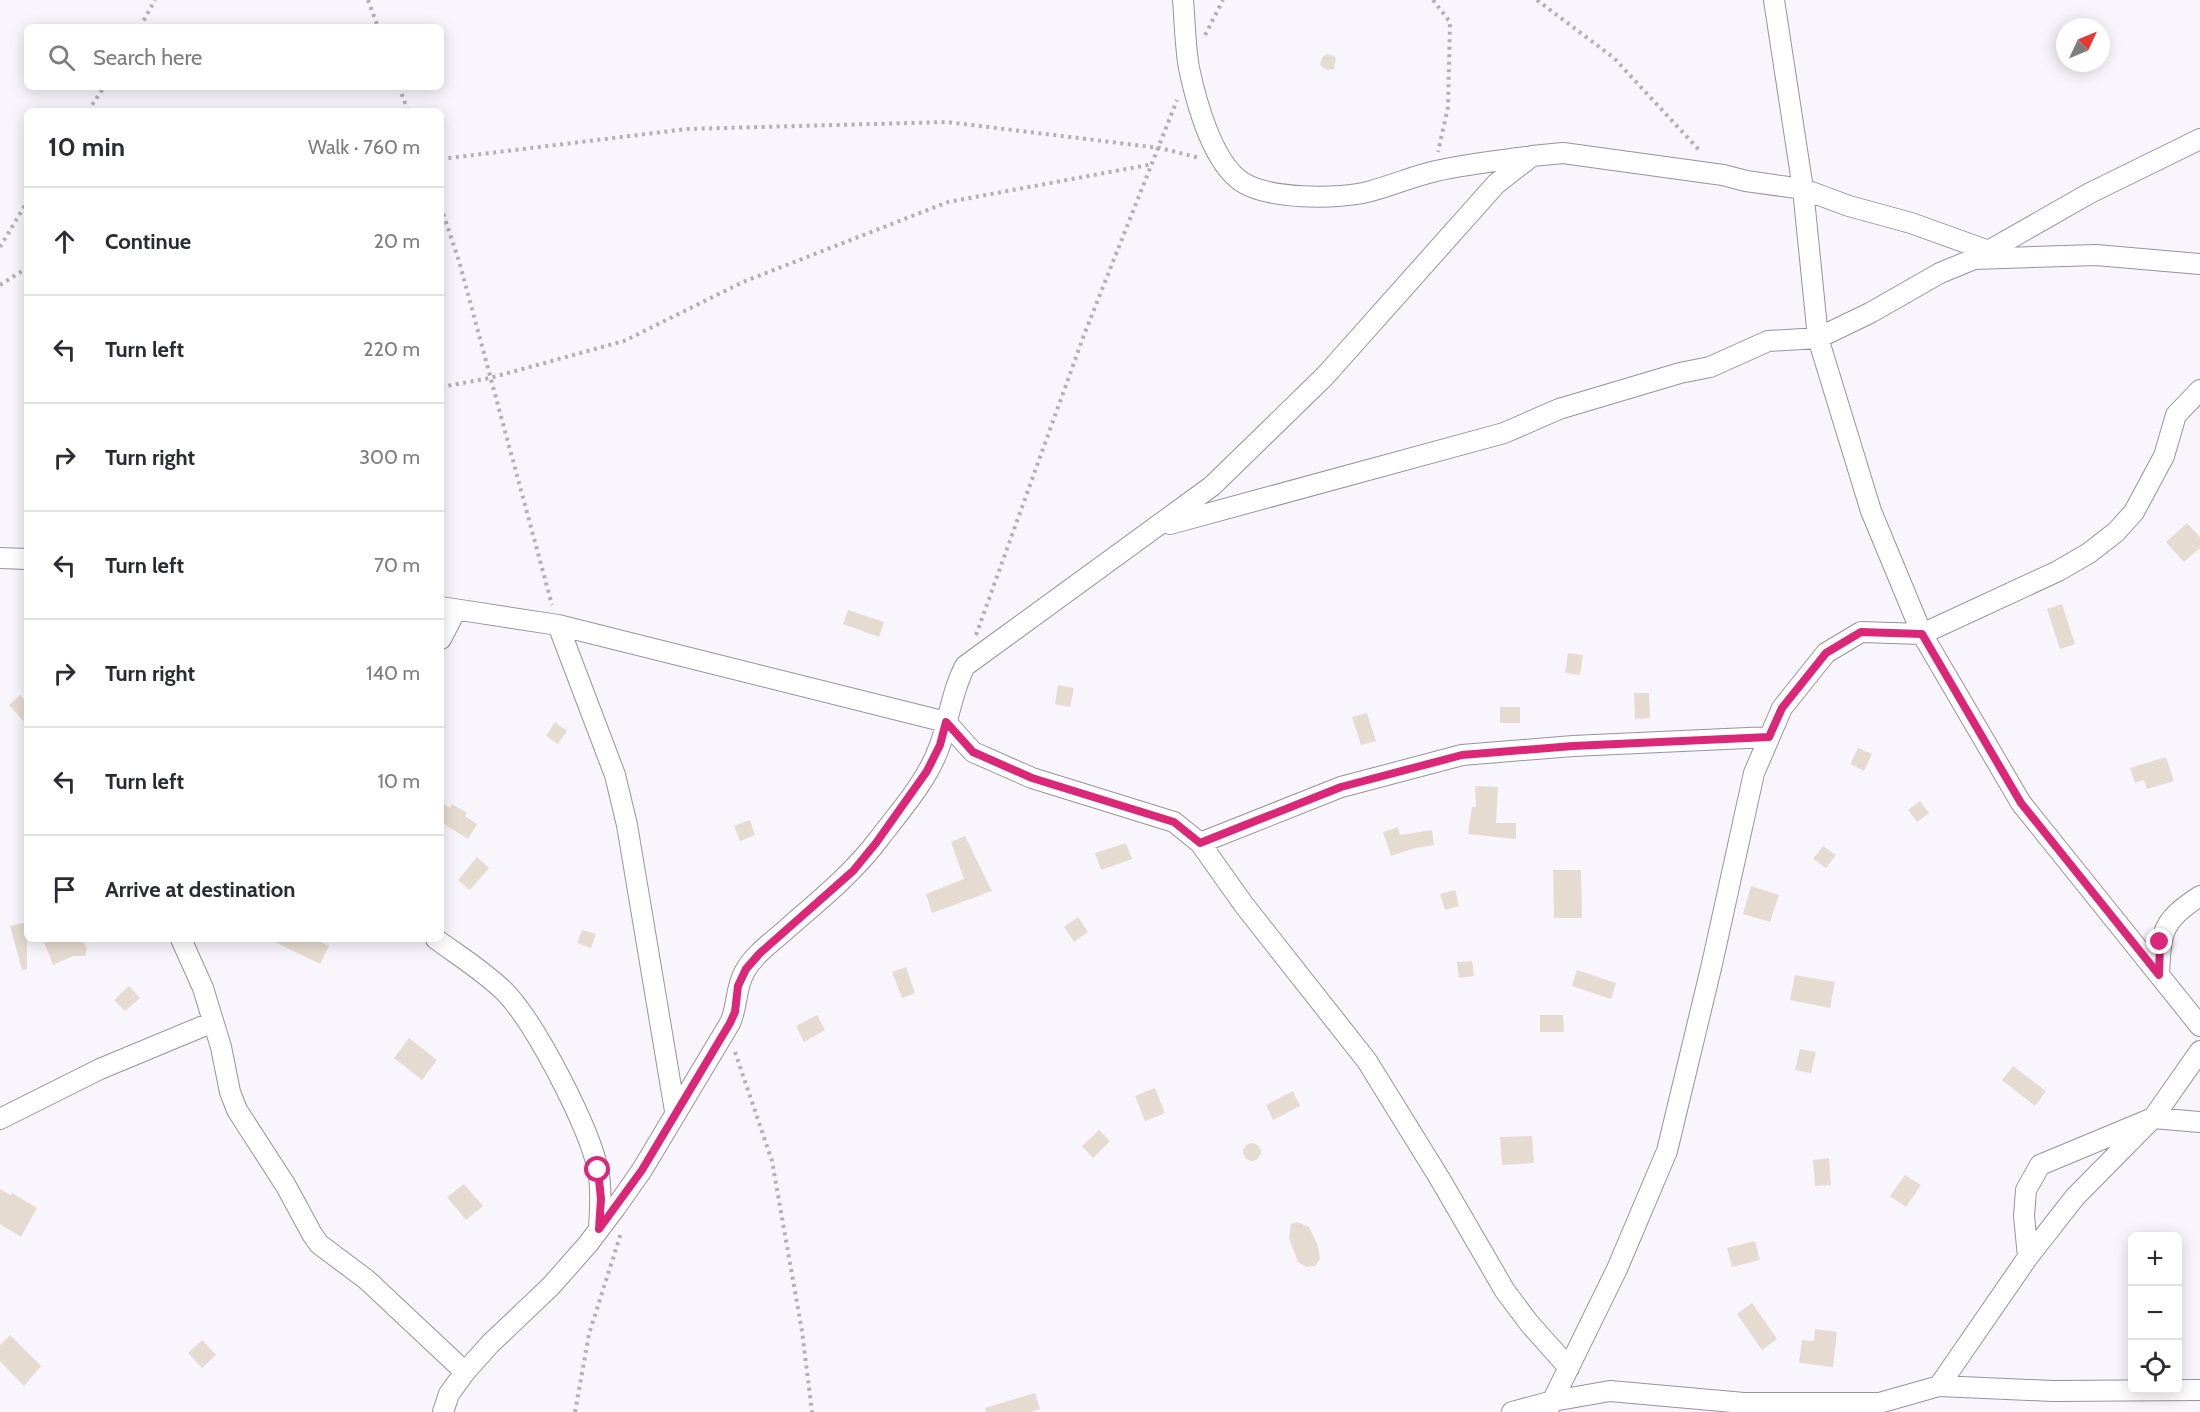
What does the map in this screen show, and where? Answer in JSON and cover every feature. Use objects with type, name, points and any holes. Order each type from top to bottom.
[{"type":"street","points":[[1183,0],[1189,67],[1216,149],[1237,179],[1256,189],[1305,197],[1370,192],[1434,171],[1532,156],[1575,154],[1803,189],[1849,206],[1911,223],[1980,255],[2096,255],[2200,264]]},
{"type":"street","points":[[1774,0],[1803,189],[1818,338],[1871,511],[1922,634],[2021,803],[2200,1026]]},
{"type":"street","points":[[1156,528],[1504,434],[1559,409],[1680,373],[1710,368],[1768,341],[1818,338],[1870,313],[1940,273],[1980,255],[2090,193],[2200,139]]},
{"type":"street","points":[[443,1412],[449,1394],[465,1372],[490,1344],[551,1286],[599,1229],[642,1170],[727,1029],[735,1012],[738,986],[746,969],[760,953],[853,871],[876,843],[927,771],[940,745],[965,666],[1212,486],[1325,376],[1496,184],[1532,156]]},
{"type":"street","points":[[1550,1406],[1617,1269],[1667,1151],[1712,964],[1754,773],[1782,708],[1826,653],[1861,632],[1922,634],[2058,571],[2089,553],[2116,532],[2134,512],[2164,456],[2176,415],[2200,390]]},
{"type":"street","points":[[0,558],[24,559]]},
{"type":"street","points":[[444,628],[449,609],[558,625],[946,722],[973,752],[1032,778],[1174,822],[1200,843],[1244,905],[1367,1061],[1440,1179],[1504,1291],[1569,1368]]},
{"type":"street","points":[[558,625],[615,775],[627,825],[675,1112]]},
{"type":"street","points":[[1200,843],[1341,787],[1462,755],[1573,746],[1769,737]]},
{"type":"street","points":[[2159,975],[2160,942],[2167,923],[2177,910],[2200,896]]},
{"type":"street","points":[[182,942],[197,971],[221,1047],[230,1092],[237,1110],[274,1165],[320,1244],[367,1280],[465,1372]]},
{"type":"street","points":[[440,942],[491,979],[517,1006],[562,1082],[587,1135],[598,1170],[601,1199],[599,1229]]},
{"type":"street","points":[[0,1119],[100,1070],[213,1022]]},
{"type":"street","points":[[1939,1386],[2028,1257],[2074,1197],[2153,1118],[2200,1054]]},
{"type":"street","points":[[2028,1257],[2024,1216],[2026,1190],[2040,1165],[2153,1118],[2200,1122]]},
{"type":"street","points":[[1512,1412],[1550,1406],[1610,1391],[1748,1408],[1879,1403],[1939,1386],[2053,1390],[2200,1390]]},
{"type":"path","points":[[142,24],[155,0]]},
{"type":"path","points":[[368,0],[377,24]]},
{"type":"path","points":[[1433,0],[1450,22],[1448,107],[1434,171]]},
{"type":"path","points":[[1537,0],[1614,58],[1722,175]]},
{"type":"path","points":[[90,108],[102,90]]},
{"type":"path","points":[[400,90],[407,108]]},
{"type":"path","points":[[965,666],[1084,334],[1160,148],[1178,97]]},
{"type":"path","points":[[444,159],[687,129],[947,122],[1160,148],[1199,158],[1209,163]]},
{"type":"path","points":[[444,386],[490,378],[624,341],[743,282],[948,202],[1153,164]]},
{"type":"path","points":[[0,247],[24,207]]},
{"type":"path","points":[[444,216],[459,261],[558,625]]},
{"type":"path","points":[[0,285],[24,270]]},
{"type":"path","points":[[727,1029],[772,1161],[802,1331],[812,1412]]},
{"type":"path","points":[[575,1412],[589,1334],[624,1224]]},
{"type":"building","points":[[1327,54],[1336,57],[1334,69],[1327,70],[1320,65],[1322,58]]},
{"type":"building","points":[[2187,523],[2200,537],[2200,548],[2184,562],[2166,542]]},
{"type":"building","points":[[2062,604],[2075,644],[2060,649],[2047,609]]},
{"type":"building","points":[[848,610],[884,622],[879,637],[843,624]]},
{"type":"building","points":[[1568,653],[1583,655],[1580,675],[1565,673]]},
{"type":"building","points":[[1058,685],[1074,688],[1070,707],[1055,704]]},
{"type":"building","points":[[1634,693],[1649,693],[1650,718],[1635,719]]},
{"type":"building","points":[[20,695],[24,700],[24,722],[9,705]]},
{"type":"building","points":[[1500,707],[1520,707],[1520,723],[1500,723]]},
{"type":"building","points":[[1367,713],[1376,741],[1361,745],[1352,717]]},
{"type":"building","points":[[555,722],[567,731],[558,744],[546,736]]},
{"type":"building","points":[[1858,748],[1872,754],[1864,771],[1850,764]]},
{"type":"building","points":[[2166,757],[2174,781],[2147,789],[2144,780],[2135,783],[2130,768]]},
{"type":"building","points":[[1475,786],[1498,787],[1496,823],[1516,823],[1516,839],[1468,834],[1472,807],[1476,807]]},
{"type":"building","points":[[1920,801],[1929,813],[1917,822],[1908,810]]},
{"type":"building","points":[[444,804],[450,808],[452,804],[467,813],[465,816],[477,824],[468,839],[444,824]]},
{"type":"building","points":[[750,820],[755,835],[740,841],[734,826]]},
{"type":"building","points":[[1398,827],[1400,835],[1432,830],[1434,845],[1415,848],[1391,856],[1383,832]]},
{"type":"building","points":[[965,836],[992,891],[932,913],[926,894],[964,879],[951,842]]},
{"type":"building","points":[[1126,843],[1132,859],[1101,870],[1095,853]]},
{"type":"building","points":[[1823,846],[1836,855],[1826,868],[1813,859]]},
{"type":"building","points":[[477,857],[489,868],[470,890],[458,880]]},
{"type":"building","points":[[1553,870],[1581,870],[1582,918],[1554,918]]},
{"type":"building","points":[[1751,886],[1779,895],[1770,922],[1743,914]]},
{"type":"building","points":[[1455,890],[1459,906],[1445,910],[1440,894]]},
{"type":"building","points":[[1078,917],[1088,932],[1074,942],[1064,927]]},
{"type":"building","points":[[24,923],[27,969],[22,970],[10,926]]},
{"type":"building","points":[[582,930],[596,934],[591,948],[577,943]]},
{"type":"building","points":[[44,942],[83,942],[87,948],[85,956],[73,956],[53,965]]},
{"type":"building","points":[[275,942],[321,942],[329,946],[320,964]]},
{"type":"building","points":[[1472,961],[1474,976],[1459,978],[1457,962]]},
{"type":"building","points":[[906,967],[915,993],[902,998],[892,972]]},
{"type":"building","points":[[1577,970],[1616,983],[1611,999],[1572,986]]},
{"type":"building","points":[[1795,975],[1835,982],[1830,1008],[1790,1000]]},
{"type":"building","points":[[129,986],[140,998],[125,1011],[114,1000]]},
{"type":"building","points":[[817,1015],[825,1030],[804,1042],[796,1026]]},
{"type":"building","points":[[1540,1015],[1563,1015],[1564,1032],[1540,1032]]},
{"type":"building","points":[[409,1038],[437,1060],[422,1080],[394,1058]]},
{"type":"building","points":[[1800,1049],[1816,1052],[1811,1073],[1795,1070]]},
{"type":"building","points":[[2013,1066],[2046,1091],[2035,1106],[2002,1080]]},
{"type":"building","points":[[1155,1088],[1165,1113],[1145,1121],[1135,1096]]},
{"type":"building","points":[[1293,1091],[1300,1106],[1273,1120],[1266,1105]]},
{"type":"building","points":[[1099,1130],[1110,1141],[1093,1158],[1082,1146]]},
{"type":"building","points":[[1532,1136],[1534,1163],[1502,1165],[1500,1137]]},
{"type":"building","points":[[1248,1143],[1256,1143],[1261,1148],[1259,1159],[1248,1161],[1243,1156],[1243,1148]]},
{"type":"building","points":[[1829,1158],[1831,1185],[1815,1186],[1813,1160]]},
{"type":"building","points":[[1905,1175],[1921,1185],[1906,1207],[1890,1196]]},
{"type":"building","points":[[464,1184],[483,1206],[466,1220],[447,1197]]},
{"type":"building","points":[[0,1189],[10,1195],[12,1193],[37,1208],[21,1237],[0,1224]]},
{"type":"building","points":[[1297,1222],[1309,1227],[1318,1246],[1320,1259],[1315,1266],[1307,1267],[1298,1262],[1289,1238],[1291,1224]]},
{"type":"building","points":[[1755,1241],[1760,1260],[1732,1267],[1727,1248]]},
{"type":"building","points":[[1752,1303],[1777,1339],[1762,1350],[1737,1314]]},
{"type":"building","points":[[1815,1329],[1837,1332],[1833,1367],[1799,1363],[1802,1340],[1814,1341]]},
{"type":"building","points":[[10,1335],[41,1366],[24,1386],[0,1361],[0,1345]]},
{"type":"building","points":[[202,1340],[216,1355],[202,1368],[188,1353]]},
{"type":"building","points":[[1035,1393],[1040,1409],[1030,1412],[986,1412],[985,1408]]},
{"type":"route","points":[[598,1170],[601,1199],[599,1229],[642,1170],[730,1023],[735,1012],[738,986],[746,969],[760,953],[853,871],[876,843],[927,771],[940,745],[946,722],[973,752],[1032,778],[1174,822],[1200,843],[1341,787],[1462,755],[1573,746],[1769,737],[1782,708],[1826,653],[1861,632],[1922,634],[2021,803],[2159,975],[2160,942]]}]
